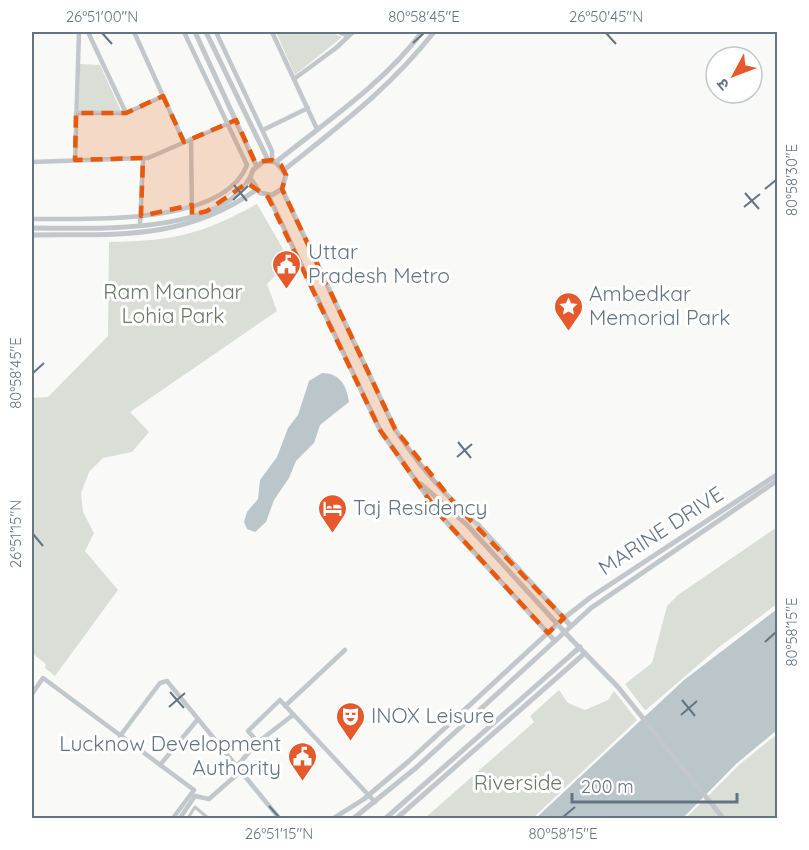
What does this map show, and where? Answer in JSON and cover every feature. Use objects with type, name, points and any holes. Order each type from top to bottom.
[{"type":"street","points":[[75,160],[79,32]]},
{"type":"street","points":[[88,32],[126,113]]},
{"type":"street","points":[[134,32],[184,142]]},
{"type":"street","points":[[32,219],[163,214],[214,198],[230,188],[243,175],[247,165],[184,32]]},
{"type":"street","points":[[32,228],[140,225],[192,216],[228,201],[251,180],[256,165],[195,32]]},
{"type":"street","points":[[206,32],[272,161],[284,170],[286,180],[282,189],[268,195]]},
{"type":"street","points":[[216,32],[263,130],[273,154],[272,161]]},
{"type":"street","points":[[272,32],[317,129]]},
{"type":"street","points":[[339,32],[350,34]]},
{"type":"street","points":[[256,165],[272,161],[317,129],[386,73],[422,32]]},
{"type":"street","points":[[284,170],[379,94],[397,77],[434,32]]},
{"type":"street","points":[[294,79],[350,34]]},
{"type":"street","points":[[76,113],[126,113],[163,96]]},
{"type":"street","points":[[263,130],[308,108]]},
{"type":"street","points":[[32,162],[143,158],[236,120]]},
{"type":"street","points":[[191,139],[192,216]]},
{"type":"street","points":[[140,225],[143,158]]},
{"type":"street","points":[[251,180],[256,190],[268,195],[380,430],[440,515],[555,641]]},
{"type":"street","points":[[282,189],[390,419],[410,451],[454,503],[470,516],[571,626]]},
{"type":"street","points":[[32,235],[125,234],[175,227],[209,218],[230,208],[256,190]]},
{"type":"street","points":[[409,473],[466,525],[618,687],[723,819]]},
{"type":"street","name":"MARINE DRIVE","points":[[334,819],[369,795],[564,618],[591,597],[777,474]]},
{"type":"street","name":"MARINE DRIVE","points":[[354,819],[376,803],[571,626],[616,589],[777,480]]},
{"type":"street","points":[[454,503],[466,525]]},
{"type":"street","points":[[386,819],[580,647]]},
{"type":"street","points":[[285,706],[345,650]]},
{"type":"street","points":[[397,819],[585,653]]},
{"type":"street","points":[[32,694],[43,678],[194,793],[209,799],[239,769],[258,742],[293,715]]},
{"type":"street","points":[[120,736],[160,683],[167,681],[279,819]]},
{"type":"street","points":[[258,742],[248,731],[280,700],[376,803]]},
{"type":"street","points":[[160,765],[198,718]]},
{"type":"street","points":[[173,819],[194,793]]},
{"type":"street","points":[[180,819],[194,793]]},
{"type":"street","points":[[188,819],[195,807],[208,819]]},
{"type":"highlighted area","points":[[163,96],[184,142],[236,120],[255,162],[272,160],[281,165],[286,175],[282,189],[395,429],[454,503],[564,618],[548,633],[440,515],[380,430],[268,197],[247,183],[207,211],[192,215],[192,205],[141,216],[143,158],[75,160],[76,113],[126,113]]},
{"type":"green space","points":[[276,32],[330,32],[342,37],[295,75]]},
{"type":"green space","points":[[80,64],[100,65],[121,111],[79,111]]},
{"type":"green space","name":"Ram Manohar Lohia Park","points":[[257,204],[290,261],[267,284],[277,311],[130,412],[149,432],[132,452],[103,458],[89,472],[81,493],[83,512],[94,533],[85,551],[118,590],[55,676],[45,668],[46,664],[32,653],[32,398],[48,397],[108,336],[109,242],[151,240],[186,234],[219,223]]},
{"type":"green space","points":[[777,527],[777,604],[719,647],[646,710],[644,709],[625,684],[652,663],[667,606],[678,595]]},
{"type":"green space","name":"Riverside","points":[[559,690],[568,703],[585,710],[608,700],[614,691],[637,720],[533,818],[425,818],[534,722],[530,716]]},
{"type":"green space","points":[[777,734],[777,818],[686,818],[739,765]]},
{"type":"shaded area","points":[[322,373],[334,375],[342,382],[349,402],[320,425],[314,443],[296,461],[289,478],[274,500],[266,522],[255,532],[247,529],[244,522],[247,512],[258,499],[260,480],[277,457],[288,428],[298,415],[309,381]]},
{"type":"shaded area","points":[[777,609],[777,730],[736,764],[683,818],[536,818],[684,680]]},
{"type":"place","name":"Uttar Pradesh Metro","points":[[287,290]]},
{"type":"place","name":"Ambedkar Memorial Park","points":[[568,332]]},
{"type":"place","name":"Taj Residency","points":[[332,534]]},
{"type":"place","name":"INOX Leisure","points":[[350,742]]},
{"type":"place","name":"Lucknow Development Authority","points":[[302,782]]}]
